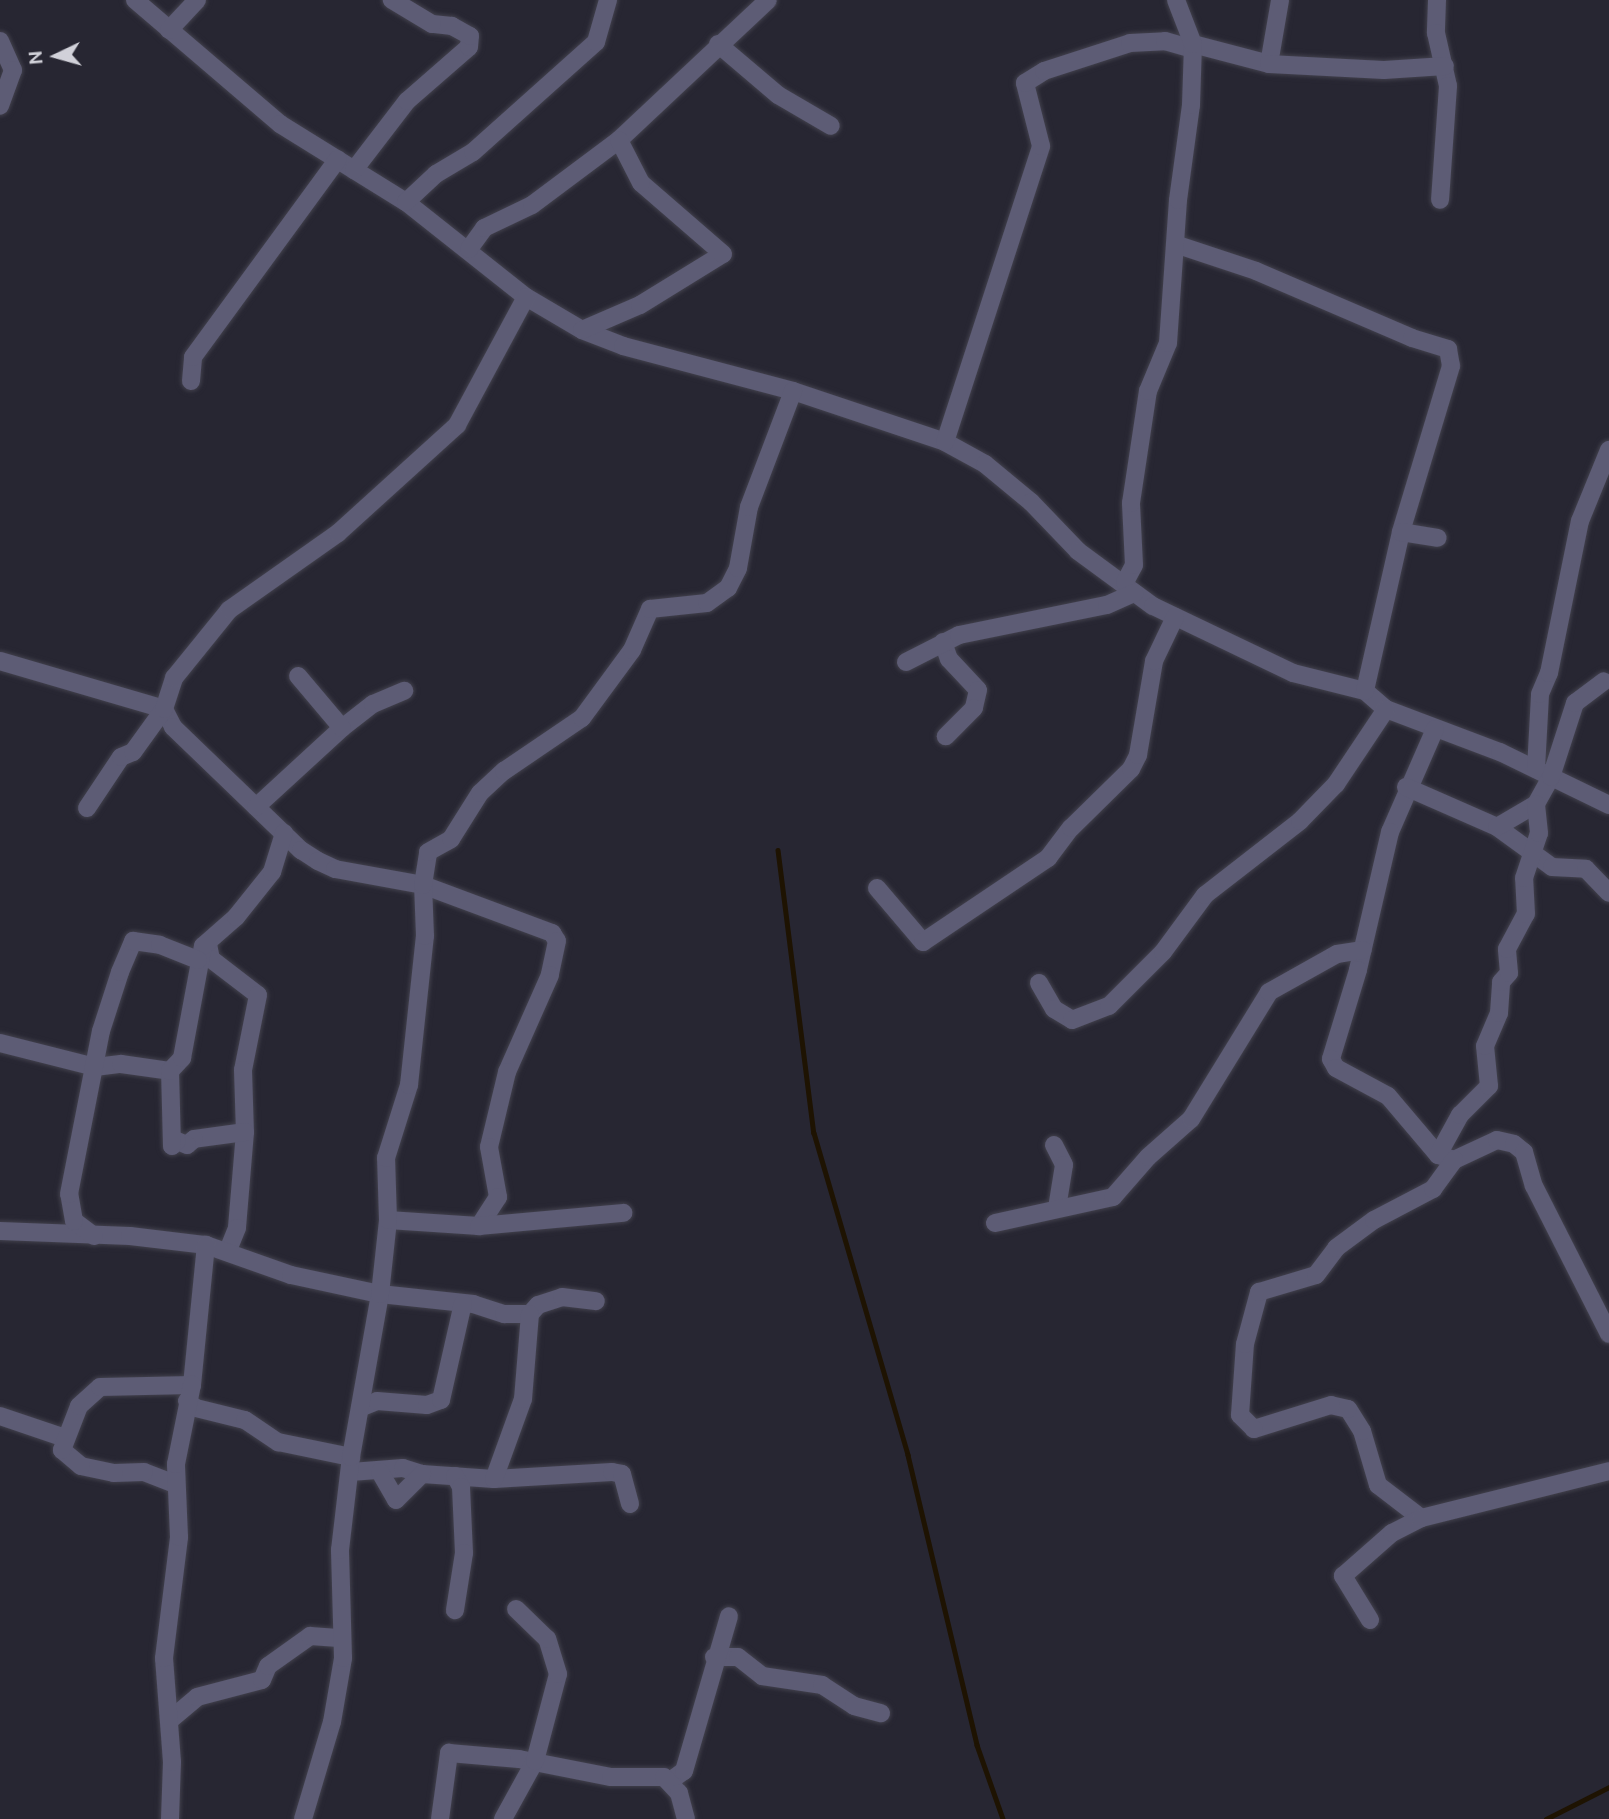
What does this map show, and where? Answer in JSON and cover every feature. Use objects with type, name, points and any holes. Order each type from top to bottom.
[{"type":"street","points":[[135,0],[235,90],[406,202],[469,249],[526,297],[582,330],[623,346],[793,391],[945,442],[985,464],[1031,502],[1078,551],[1175,617],[1293,673],[1365,691],[1386,709],[1544,773],[1609,806]]},
{"type":"street","points":[[169,30],[197,0]]},
{"type":"street","points":[[354,170],[407,101],[469,47],[470,36],[452,26],[432,24],[392,0]]},
{"type":"street","points":[[406,202],[436,174],[473,152],[596,42],[608,0]]},
{"type":"street","points":[[469,249],[484,229],[532,205],[619,140],[718,44],[768,0]]},
{"type":"street","points":[[906,662],[943,642],[1107,605],[1130,587],[1134,565],[1131,503],[1148,391],[1168,343],[1193,46],[1176,0]]},
{"type":"street","points":[[1269,64],[1280,0]]},
{"type":"street","points":[[1437,0],[1436,33],[1448,86],[1440,200]]},
{"type":"street","points":[[0,40],[13,70],[0,106]]},
{"type":"street","points":[[945,442],[1041,146],[1025,83],[1044,71],[1130,43],[1165,41],[1269,64],[1384,70],[1445,66]]},
{"type":"street","points":[[718,44],[778,95],[831,127]]},
{"type":"street","points":[[582,330],[640,305],[723,254],[698,228],[641,183],[619,140]]},
{"type":"street","points":[[191,381],[193,357],[338,159]]},
{"type":"street","points":[[1175,244],[1256,271],[1412,338],[1448,349],[1451,366],[1401,532],[1365,691]]},
{"type":"street","points":[[87,808],[121,757],[133,752],[164,709],[174,678],[229,610],[338,533],[457,425],[526,297]]},
{"type":"street","points":[[303,1819],[332,1722],[343,1658],[341,1550],[351,1464],[380,1294],[388,1220],[385,1169],[409,1085],[425,936],[423,885],[429,852],[452,839],[480,793],[582,718],[632,650],[650,610],[707,603],[728,587],[738,568],[749,507],[793,391]]},
{"type":"street","points":[[1544,773],[1540,695],[1549,673],[1580,521],[1609,450]]},
{"type":"street","points":[[1401,532],[1438,538]]},
{"type":"street","points":[[877,888],[923,942],[1048,858],[1071,828],[1131,769],[1138,755],[1154,661],[1175,617]]},
{"type":"street","points":[[943,642],[949,659],[978,690],[974,708],[946,736]]},
{"type":"street","points":[[0,661],[164,709],[173,727],[301,850],[335,869],[423,885],[552,933],[557,941],[550,975],[507,1072],[489,1147],[498,1197],[479,1226]]},
{"type":"street","points":[[298,676],[342,728]]},
{"type":"street","points":[[1421,1518],[1378,1485],[1362,1431],[1348,1409],[1331,1405],[1254,1429],[1240,1415],[1245,1345],[1259,1292],[1316,1275],[1346,1241],[1433,1189],[1460,1115],[1489,1086],[1485,1046],[1499,1013],[1501,982],[1509,972],[1507,949],[1526,914],[1523,890],[1539,833],[1536,804],[1544,773],[1575,703],[1604,681]]},
{"type":"street","points":[[256,807],[342,728],[373,704],[404,691]]},
{"type":"street","points":[[1039,983],[1054,1009],[1072,1020],[1109,1006],[1163,952],[1205,895],[1300,821],[1336,784],[1386,709]]},
{"type":"street","points":[[1435,729],[1406,787],[1390,832],[1363,950],[1331,1059],[1336,1068],[1388,1096],[1408,1125],[1446,1157]]},
{"type":"street","points":[[1406,787],[1497,827],[1552,867],[1586,869],[1609,892]]},
{"type":"street","points":[[1497,827],[1536,804]]},
{"type":"street","points":[[245,1132],[194,1139],[187,1144],[177,1141],[172,1146],[170,1071],[182,1058],[193,1016],[198,960],[202,946],[208,944],[272,872],[284,833]]},
{"type":"street","points":[[94,1236],[74,1221],[69,1194],[101,1031],[133,941],[160,945],[198,960]]},
{"type":"street","points":[[208,944],[211,959],[258,995],[243,1070],[245,1132],[237,1228],[228,1250]]},
{"type":"street","points":[[995,1223],[1113,1197],[1123,1189],[1148,1157],[1191,1119],[1269,992],[1336,954],[1363,950]]},
{"type":"street","points":[[0,1043],[94,1067],[121,1064],[170,1071]]},
{"type":"street","points":[[1446,1157],[1497,1140],[1514,1144],[1524,1152],[1534,1185],[1609,1334]]},
{"type":"street","points":[[1054,1145],[1064,1166],[1057,1208]]},
{"type":"street","points":[[388,1220],[479,1226],[623,1213]]},
{"type":"street","points":[[0,1231],[206,1245],[228,1250],[291,1275],[380,1294],[463,1303],[504,1314],[530,1314]]},
{"type":"street","points":[[170,1819],[170,1720],[164,1658],[179,1536],[175,1484],[190,1393],[206,1245]]},
{"type":"street","points":[[494,1479],[523,1399],[530,1314],[538,1305],[562,1297],[596,1301]]},
{"type":"street","points":[[360,1408],[386,1400],[427,1405],[441,1401],[463,1303]]},
{"type":"street","points":[[175,1484],[144,1472],[114,1473],[81,1466],[62,1450],[79,1406],[100,1387],[190,1393]]},
{"type":"street","points":[[190,1393],[196,1408],[245,1420],[278,1442],[380,1472],[402,1468],[422,1474],[494,1479],[612,1472],[622,1475],[630,1503]]},
{"type":"street","points":[[0,1416],[65,1438]]},
{"type":"street","points":[[1370,1620],[1343,1576],[1391,1533],[1421,1518],[1609,1471]]},
{"type":"street","points":[[380,1472],[396,1500],[422,1474]]},
{"type":"street","points":[[454,1476],[461,1487],[464,1553],[455,1609]]},
{"type":"street","points":[[503,1819],[535,1761],[558,1675],[547,1639],[516,1609]]},
{"type":"street","points":[[670,1781],[684,1771],[714,1657],[729,1616]]},
{"type":"street","points":[[170,1720],[197,1697],[262,1680],[268,1666],[310,1636],[342,1638]]},
{"type":"street","points":[[714,1657],[738,1657],[762,1676],[822,1685],[854,1706],[881,1713]]},
{"type":"street","points":[[440,1819],[449,1754],[535,1761],[602,1776],[640,1774],[670,1781],[679,1793],[686,1819]]},
{"type":"waterway","points":[[778,850],[814,1133],[908,1455],[977,1745],[1003,1819]]},
{"type":"waterway","points":[[1546,1819],[1609,1787]]}]
